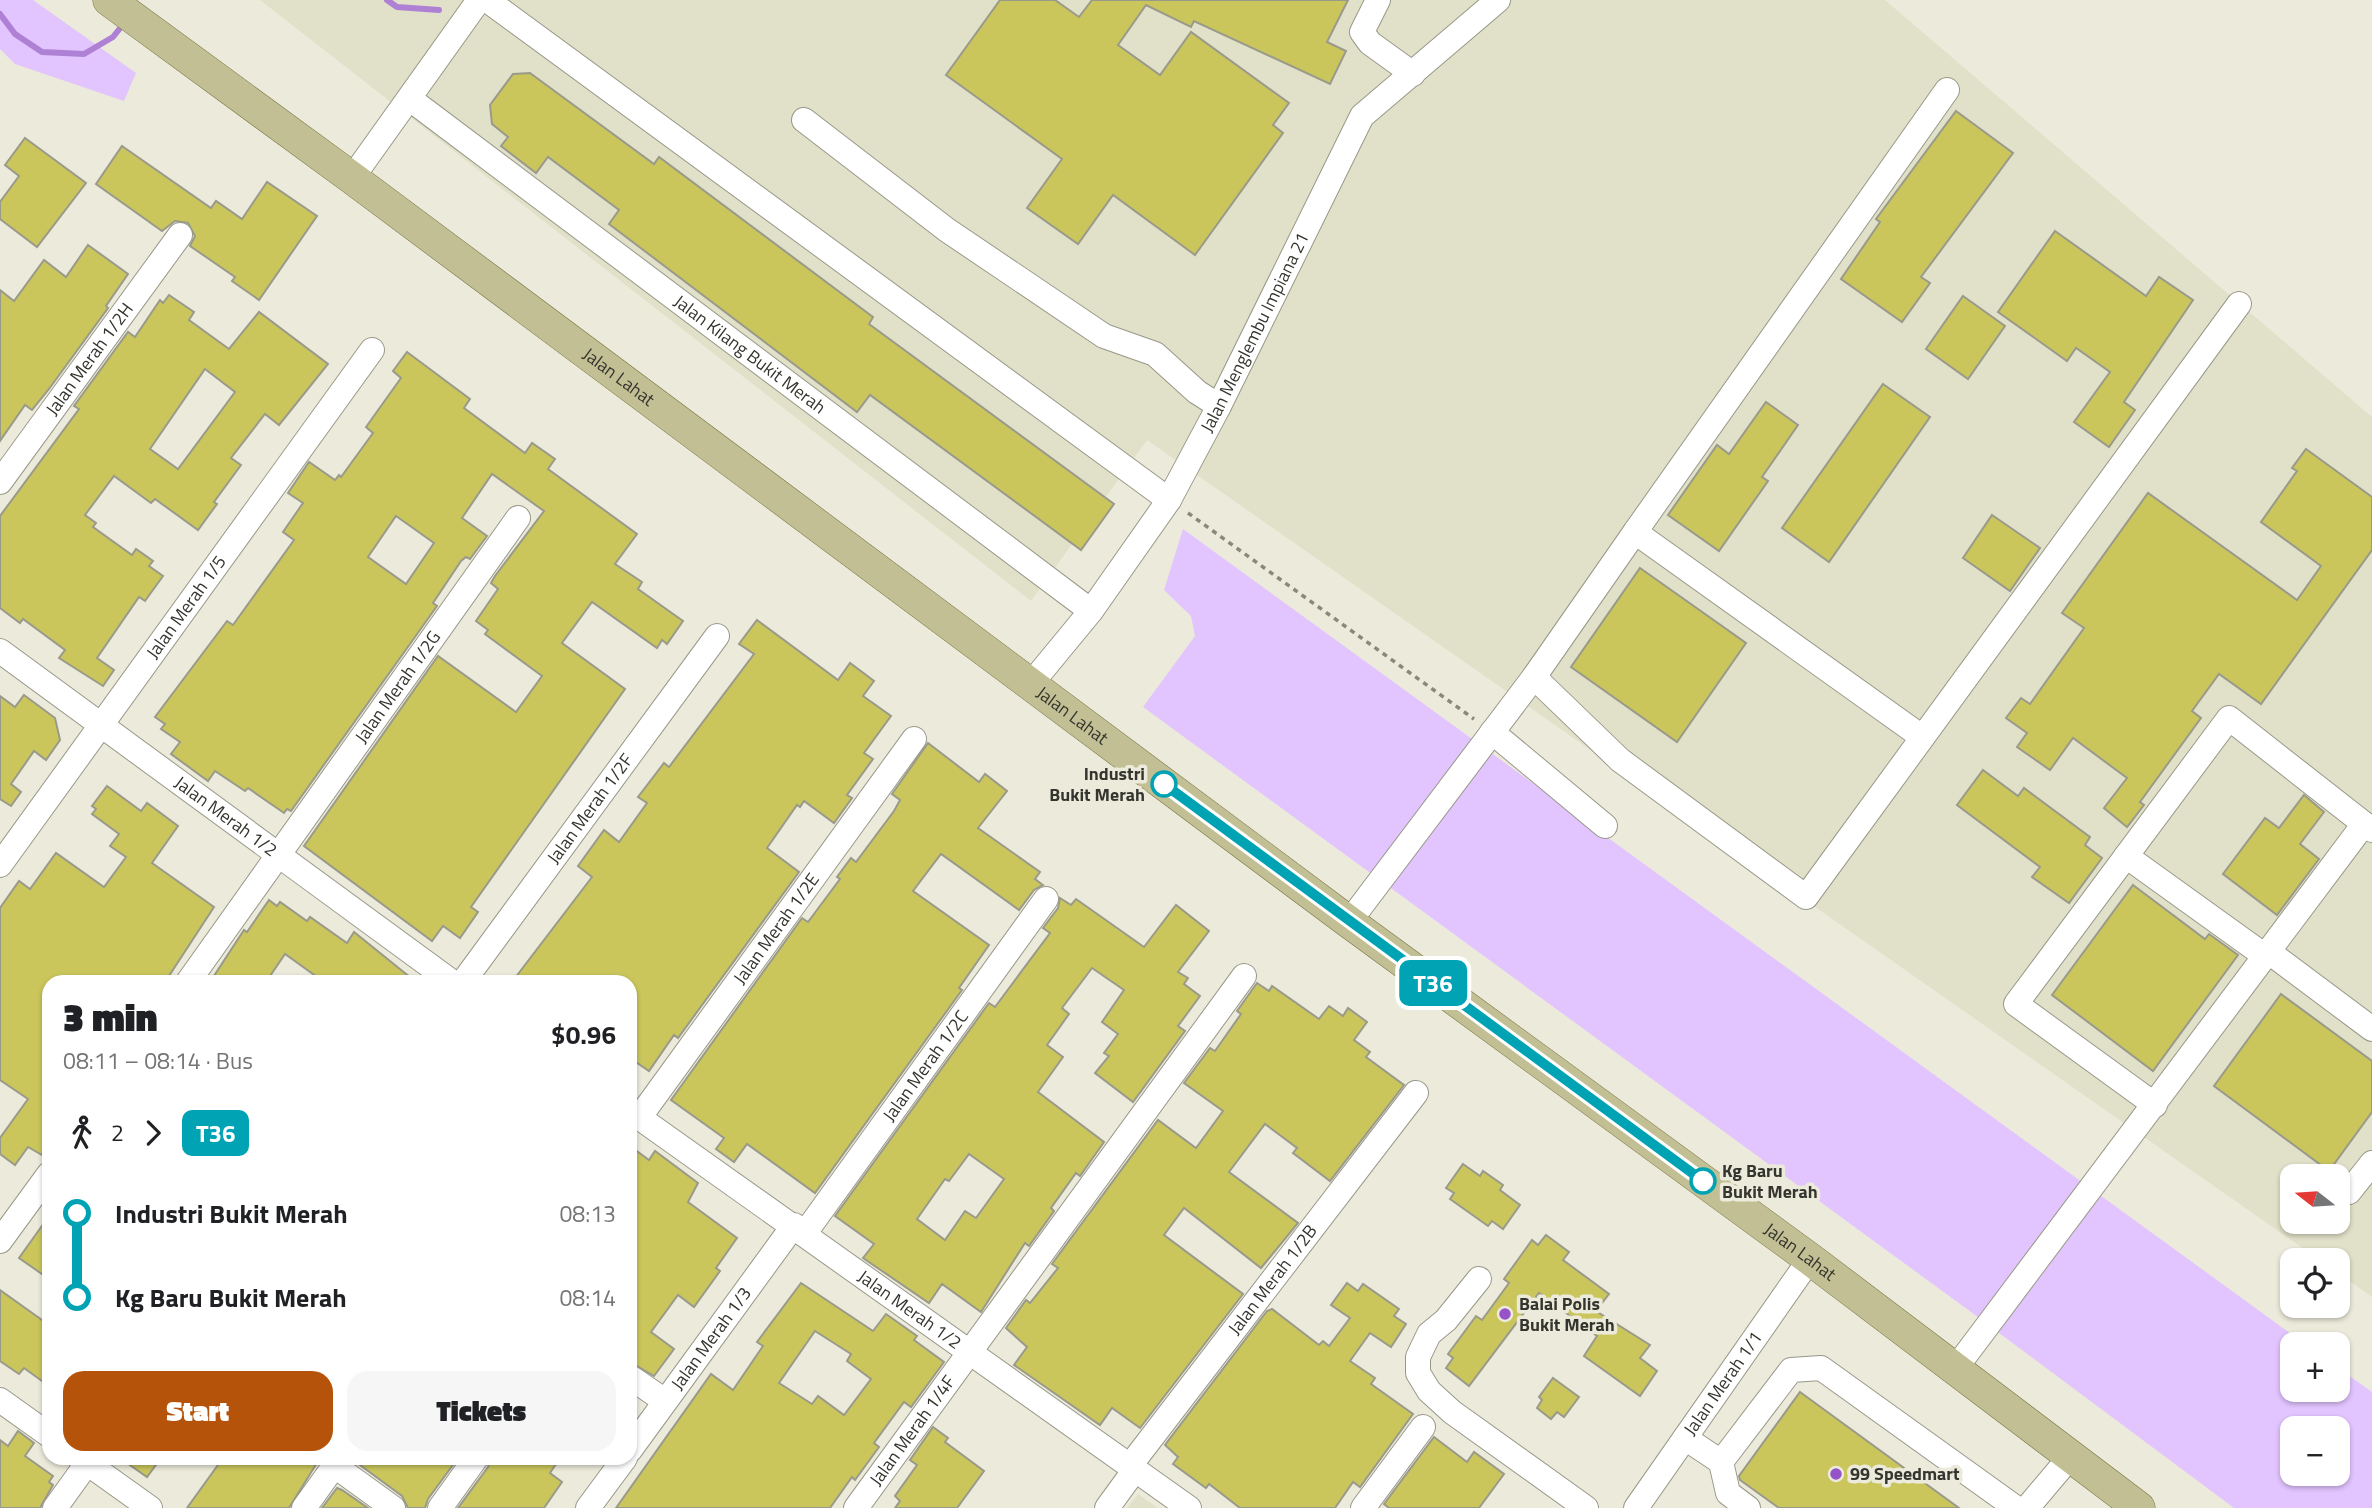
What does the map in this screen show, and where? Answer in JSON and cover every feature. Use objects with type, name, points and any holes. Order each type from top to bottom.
[{"type":"main road","name":"Jalan Lahat","points":[[111,2],[352,178],[1349,922],[1810,1259],[2139,1508]]},
{"type":"street","points":[[1378,0],[1362,32],[1370,43],[1413,74]]},
{"type":"street","name":"Jalan Menglembu Impiana 21","points":[[1030,685],[1091,611],[1169,500],[1219,406],[1362,116],[1498,0]]},
{"type":"street","points":[[352,178],[410,99],[493,2],[1169,500]]},
{"type":"street","points":[[1349,922],[1534,677],[1947,90]]},
{"type":"street","name":"Jalan Kilang Bukit Merah","points":[[410,99],[1091,611]]},
{"type":"street","points":[[804,120],[947,230],[1104,337],[1155,354],[1196,392],[1219,406]]},
{"type":"street","name":"Jalan Merah 1/2H","points":[[0,482],[180,235]]},
{"type":"street","points":[[1534,677],[1620,760],[1806,897],[2239,304]]},
{"type":"street","name":"Jalan Merah 1/5","points":[[0,865],[372,350]]},
{"type":"street","name":"Jalan Merah 1/2G","points":[[193,975],[281,855],[517,518]]},
{"type":"street","points":[[1636,532],[1922,737]]},
{"type":"street","name":"Jalan Merah 1/2F","points":[[452,975],[718,636]]},
{"type":"street","name":"Jalan Merah 1/2","points":[[0,651],[441,975]]},
{"type":"street","points":[[1955,1369],[2155,1105],[2267,954],[2368,827],[2229,718],[2016,1004],[2155,1105]]},
{"type":"street","points":[[1492,732],[1605,826]]},
{"type":"street","name":"Jalan Merah 1/2E","points":[[637,1112],[914,739]]},
{"type":"street","points":[[2126,856],[2372,1029]]},
{"type":"street","name":"Jalan Merah 1/2C","points":[[799,1229],[1046,899]]},
{"type":"street","points":[[969,1351],[1244,976]]},
{"type":"street","name":"Jalan Merah 1/2B","points":[[1107,1508],[1131,1469],[1416,1093]]},
{"type":"street","name":"Jalan Merah 1/2","points":[[637,1116],[1189,1508]]},
{"type":"street","points":[[2350,1190],[2372,1163]]},
{"type":"street","points":[[0,1241],[42,1184]]},
{"type":"street","name":"Jalan Merah 1/3","points":[[637,1440],[799,1229]]},
{"type":"street","name":"Jalan Merah 1/1","points":[[1636,1508],[1810,1259]]},
{"type":"street","points":[[1479,1279],[1447,1320],[1429,1334],[1418,1357],[1418,1373],[1429,1391],[1452,1412],[1586,1508]]},
{"type":"street","name":"Jalan Merah 1/4F","points":[[856,1508],[969,1351]]},
{"type":"street","points":[[1721,1462],[1791,1370],[1821,1368],[2016,1508]]},
{"type":"street","points":[[637,1382],[666,1401]]},
{"type":"street","points":[[0,1400],[42,1430]]},
{"type":"street","points":[[1363,1508],[1423,1427]]},
{"type":"street","points":[[1685,1438],[1721,1462],[1728,1493],[1748,1508]]},
{"type":"street","points":[[2027,1508],[2070,1457]]},
{"type":"street","points":[[55,1508],[83,1465]]},
{"type":"street","points":[[93,1465],[150,1508]]},
{"type":"street","points":[[304,1508],[335,1465]]},
{"type":"street","points":[[341,1465],[393,1508]]},
{"type":"street","points":[[440,1508],[471,1465]]},
{"type":"street","points":[[588,1508],[620,1465]]},
{"type":"path","points":[[1169,500],[1492,732]]},
{"type":"shaded area","points":[[0,0],[33,0],[136,73],[124,101],[15,64],[0,49]]},
{"type":"shaded area","points":[[260,0],[1885,0],[2372,417],[2372,1297],[2350,1281],[2350,1248],[2303,1248],[2283,1234],[2350,1234],[2350,1164],[2280,1164],[2280,1232],[1147,440],[1031,601]]},
{"type":"shaded area","points":[[1183,529],[2288,1332],[2280,1332],[2280,1402],[2350,1402],[2350,1376],[2372,1392],[2372,1508],[2234,1508],[1971,1312],[1143,707],[1195,636],[1191,616],[1164,590]]},
{"type":"shaded area","points":[[1138,1494],[1158,1508],[1127,1508]]},
{"type":"building","points":[[1000,0],[1055,0],[1079,17],[1092,0],[1348,0],[1327,42],[1346,51],[1330,84],[1194,21],[1191,27],[1146,5],[1118,45],[1160,75],[1191,32],[1289,103],[1273,125],[1283,133],[1195,255],[1113,195],[1078,244],[1027,208],[1062,159],[946,75]]},
{"type":"building","points":[[530,73],[654,164],[659,157],[873,317],[869,324],[1114,504],[1081,550],[870,395],[857,412],[609,224],[619,210],[548,157],[536,173],[501,146],[508,137],[492,124],[490,105],[513,74]]},
{"type":"building","points":[[1956,111],[2013,153],[1921,277],[1930,283],[1902,322],[1841,279],[1880,222],[1876,219]]},
{"type":"building","points":[[25,138],[86,183],[37,247],[0,219],[0,202],[19,176],[5,165]]},
{"type":"building","points":[[122,146],[211,208],[216,201],[242,219],[267,182],[317,216],[259,300],[232,281],[235,277],[190,246],[195,236],[188,223],[175,221],[162,231],[96,184]]},
{"type":"building","points":[[2055,231],[2146,296],[2159,277],[2193,300],[2124,402],[2135,410],[2109,447],[2074,422],[2110,372],[2076,348],[2067,361],[1998,312]]},
{"type":"building","points":[[88,245],[128,274],[106,306],[108,308],[49,389],[32,410],[25,405],[0,441],[0,290],[14,301],[44,260],[66,277]]},
{"type":"building","points":[[169,295],[194,312],[189,320],[229,349],[259,312],[328,364],[279,425],[265,414],[231,458],[241,465],[214,502],[217,504],[198,530],[155,499],[151,503],[114,476],[85,515],[96,523],[93,527],[132,555],[136,549],[153,561],[149,566],[163,576],[145,601],[139,597],[97,658],[114,670],[103,686],[59,658],[65,650],[23,619],[20,623],[0,608],[0,516],[79,409],[74,406],[128,332],[135,337],[160,300],[163,303]],"holes":[[[205,369],[235,392],[178,469],[150,449]]]},
{"type":"building","points":[[1963,296],[2005,326],[1968,379],[1926,349]]},
{"type":"building","points":[[407,352],[470,399],[464,408],[525,453],[532,443],[555,459],[548,469],[637,534],[615,564],[642,582],[638,589],[683,621],[667,644],[662,640],[657,648],[592,602],[562,643],[625,689],[471,907],[478,912],[460,938],[443,926],[432,941],[304,846],[438,656],[516,712],[542,676],[485,634],[488,630],[476,621],[498,589],[491,583],[495,576],[544,511],[492,474],[462,518],[487,536],[470,559],[466,557],[461,561],[433,603],[437,606],[291,811],[287,809],[284,813],[248,788],[245,791],[215,771],[208,781],[171,754],[180,742],[161,729],[165,724],[155,717],[227,621],[233,625],[294,540],[283,532],[303,503],[288,493],[309,462],[335,480],[339,475],[341,477],[373,433],[366,427],[401,378],[393,371]],"holes":[[[396,516],[434,543],[406,584],[368,557]]]},
{"type":"building","points":[[1883,384],[1930,417],[1829,562],[1782,528]]},
{"type":"building","points":[[1766,402],[1798,425],[1762,477],[1768,481],[1719,551],[1668,515],[1717,445],[1729,454]]},
{"type":"building","points":[[2306,449],[2372,497],[2372,550],[2261,704],[2219,674],[2192,711],[2201,718],[2140,802],[2144,805],[2127,827],[2104,808],[2127,778],[2073,738],[2050,770],[2017,747],[2027,733],[2006,718],[2021,698],[2030,704],[2084,628],[2062,613],[2148,493],[2297,600],[2321,566],[2261,522],[2297,471],[2292,468]]},
{"type":"building","points":[[1992,515],[2040,548],[2010,591],[1963,558]]},
{"type":"building","points":[[1640,568],[1746,643],[1677,742],[1571,667]]},
{"type":"building","points":[[757,620],[838,680],[850,663],[874,681],[863,696],[891,716],[864,753],[873,759],[847,795],[852,798],[834,823],[804,801],[800,807],[797,805],[767,848],[799,872],[678,1038],[674,1035],[649,1071],[637,1063],[637,975],[517,975],[592,877],[578,866],[604,830],[619,842],[647,803],[638,797],[664,763],[669,767],[754,654],[739,644]]},
{"type":"building","points":[[24,695],[55,718],[60,740],[46,760],[34,751],[11,784],[21,792],[11,806],[0,799],[0,696],[15,707]]},
{"type":"building","points":[[928,743],[979,782],[985,774],[1007,791],[978,828],[1040,872],[1035,879],[1043,885],[1034,890],[1019,910],[941,854],[913,891],[989,945],[959,988],[962,990],[815,1193],[747,1144],[734,1162],[716,1149],[724,1138],[671,1100],[802,918],[808,922],[840,879],[837,877],[851,858],[856,862],[894,811],[900,800],[892,794]]},
{"type":"building","points":[[1983,770],[2018,796],[2024,788],[2090,837],[2085,845],[2102,858],[2069,903],[2032,877],[2040,867],[1957,805]]},
{"type":"building","points":[[107,786],[141,811],[147,803],[178,826],[152,863],[214,907],[170,975],[42,975],[42,1155],[28,1147],[15,1165],[0,1154],[0,1138],[28,1099],[0,1080],[0,908],[19,881],[30,889],[56,853],[104,887],[126,857],[110,846],[119,834],[92,814],[96,809],[92,806]]},
{"type":"building","points":[[2304,795],[2324,812],[2300,844],[2319,859],[2277,915],[2223,874],[2265,818],[2279,828]]},
{"type":"building","points":[[2133,885],[2205,939],[2209,934],[2238,955],[2153,1071],[2052,995]]},
{"type":"building","points":[[1060,898],[1071,905],[1076,899],[1144,947],[1176,905],[1209,931],[1178,972],[1188,978],[1184,984],[1200,996],[1178,1026],[1185,1031],[1133,1102],[1095,1073],[1109,1056],[1104,1053],[1118,1034],[1102,1022],[1124,990],[1092,968],[1062,1008],[1069,1014],[1047,1045],[1063,1057],[1038,1092],[1104,1142],[1080,1176],[1076,1173],[1029,1246],[1025,1243],[981,1312],[942,1284],[929,1303],[863,1258],[874,1244],[835,1216],[989,1003],[995,1007],[1050,933],[1043,928],[1058,908]],"holes":[[[969,1154],[1004,1179],[976,1218],[965,1211],[945,1240],[917,1219],[945,1179],[949,1181]]]},
{"type":"building","points":[[269,900],[277,906],[280,902],[307,921],[310,917],[347,943],[354,932],[407,975],[314,975],[285,954],[271,975],[215,975],[244,930],[247,932]]},
{"type":"building","points":[[1257,983],[1269,991],[1272,986],[1319,1019],[1329,1006],[1343,1016],[1348,1008],[1367,1022],[1354,1040],[1370,1052],[1366,1057],[1404,1085],[1330,1181],[1293,1153],[1297,1148],[1265,1124],[1229,1172],[1298,1223],[1261,1268],[1184,1208],[1164,1235],[1243,1294],[1140,1428],[1112,1408],[1100,1425],[1014,1365],[1027,1347],[1006,1328],[1026,1300],[1030,1303],[1058,1268],[1052,1264],[1158,1120],[1196,1148],[1223,1111],[1184,1083],[1210,1048],[1215,1051],[1241,1014],[1237,1011]]},
{"type":"building","points":[[2281,994],[2372,1061],[2372,1112],[2334,1164],[2320,1164],[2214,1086]]},
{"type":"building","points":[[637,1151],[649,1160],[655,1151],[698,1183],[688,1202],[737,1238],[716,1268],[720,1271],[694,1307],[678,1295],[651,1332],[674,1349],[654,1376],[637,1366]]},
{"type":"building","points":[[1463,1164],[1480,1176],[1483,1171],[1503,1185],[1500,1190],[1520,1205],[1503,1229],[1492,1221],[1488,1226],[1450,1199],[1454,1193],[1446,1188]]},
{"type":"building","points":[[42,1226],[42,1274],[19,1258]]},
{"type":"building","points":[[1546,1235],[1569,1252],[1563,1260],[1609,1294],[1596,1311],[1650,1345],[1640,1358],[1657,1371],[1640,1396],[1584,1356],[1597,1336],[1539,1293],[1469,1386],[1446,1368],[1453,1358],[1448,1354],[1476,1316],[1482,1320],[1509,1283],[1504,1279],[1532,1240],[1538,1245]]},
{"type":"building","points":[[801,1283],[873,1331],[886,1314],[917,1336],[914,1340],[944,1362],[911,1407],[904,1402],[874,1443],[879,1447],[855,1480],[852,1477],[830,1508],[616,1508],[711,1374],[733,1390],[763,1346],[757,1342]],"holes":[[[815,1331],[851,1354],[847,1361],[871,1379],[844,1415],[818,1396],[812,1404],[779,1383]]]},
{"type":"building","points":[[1347,1283],[1358,1291],[1363,1284],[1399,1309],[1394,1316],[1406,1324],[1391,1347],[1370,1333],[1350,1361],[1375,1378],[1371,1384],[1413,1414],[1360,1487],[1353,1482],[1335,1508],[1240,1508],[1209,1484],[1206,1488],[1173,1464],[1178,1457],[1165,1445],[1267,1311],[1272,1309],[1319,1345],[1323,1341],[1329,1346],[1350,1318],[1331,1305]]},
{"type":"building","points":[[0,1290],[42,1320],[42,1381],[24,1368],[19,1374],[0,1361]]},
{"type":"building","points":[[1553,1378],[1579,1397],[1564,1417],[1557,1412],[1551,1419],[1537,1408],[1542,1400],[1539,1397]]},
{"type":"building","points":[[1800,1392],[1959,1508],[1779,1508],[1740,1480],[1739,1476]]},
{"type":"building","points":[[933,1427],[948,1438],[945,1442],[984,1471],[957,1508],[895,1508],[900,1501],[895,1496],[917,1465],[910,1460]]},
{"type":"building","points":[[18,1431],[34,1443],[25,1456],[53,1476],[49,1482],[53,1485],[40,1508],[0,1508],[0,1440],[8,1446]]},
{"type":"building","points":[[1434,1437],[1467,1462],[1474,1452],[1504,1474],[1479,1508],[1389,1508],[1384,1504]]},
{"type":"building","points":[[130,1465],[156,1465],[147,1477]]},
{"type":"building","points":[[218,1465],[316,1465],[289,1508],[187,1508]]},
{"type":"building","points":[[360,1465],[453,1465],[428,1499],[425,1508],[408,1508],[402,1496]]},
{"type":"building","points":[[555,1465],[550,1473],[562,1482],[544,1508],[458,1508],[488,1467]]},
{"type":"building","points":[[337,1488],[342,1490],[368,1508],[322,1508]]},
{"type":"waterway","points":[[387,0],[397,7],[439,10]]},
{"type":"waterway","points":[[0,14],[15,34],[42,52],[84,54],[113,37],[125,22]]},
{"type":"bus line","name":"T36","points":[[1164,784],[1703,1181]]},
{"type":"place","name":"Industri Bukit Merah","points":[[1164,784]]},
{"type":"place","name":"Kg Baru Bukit Merah","points":[[1703,1181]]},
{"type":"place","name":"Balai Polis Bukit Merah","points":[[1505,1314]]},
{"type":"place","name":"99 Speedmart","points":[[1836,1474]]}]
